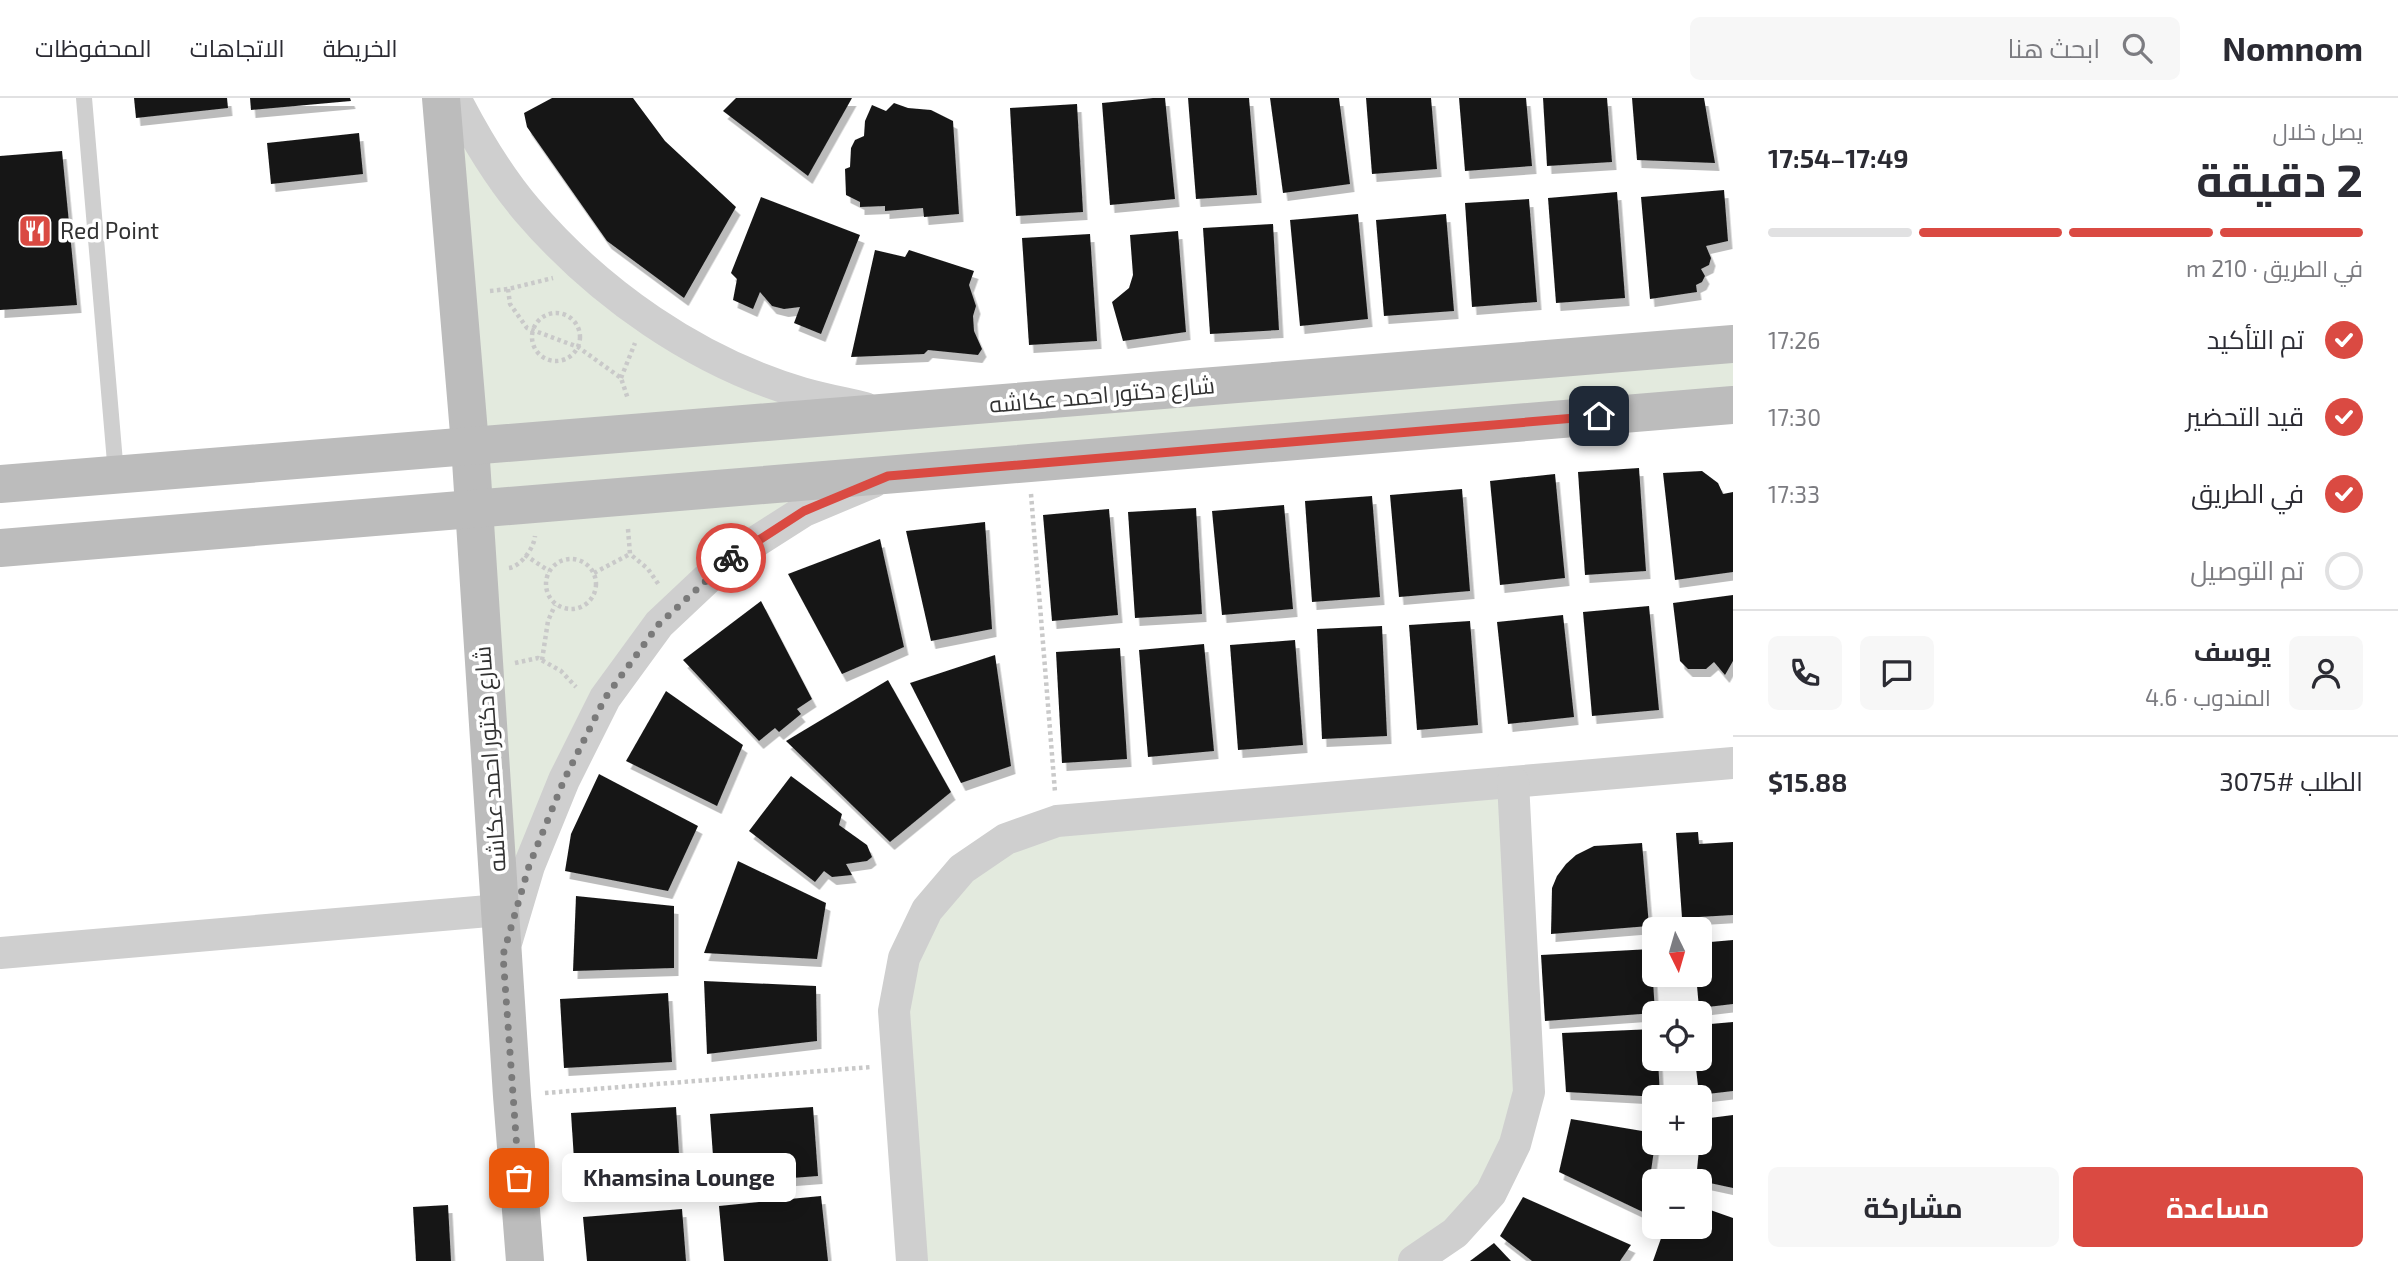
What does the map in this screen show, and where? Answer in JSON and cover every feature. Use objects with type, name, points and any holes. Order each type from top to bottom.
[{"type":"street","name":"شارع دكتور احمد عكاشه","points":[[441,98],[470,445],[525,1261]]},
{"type":"street","points":[[455,98],[477,140],[526,209],[578,263],[650,321],[723,362],[801,393],[883,412]]},
{"type":"street","name":"شارع دكتور احمد عكاشه","points":[[0,484],[1220,385],[1727,340]]},
{"type":"street","points":[[1220,385],[1225,446]]},
{"type":"street","points":[[0,548],[1225,446],[1724,411]]},
{"type":"street","points":[[503,955],[529,866],[564,780],[605,698],[659,624],[727,560],[804,511],[888,476]]},
{"type":"street","points":[[912,1261],[894,1011],[904,958],[927,910],[962,869],[1006,839],[1057,821],[1733,763]]},
{"type":"street","points":[[1413,1261],[1455,1233],[1491,1193],[1516,1144],[1529,1092],[1513,782]]},
{"type":"street","points":[[0,953],[500,910]]},
{"type":"lane","points":[[84,98],[116,474]]},
{"type":"path","points":[[457,294],[508,289],[552,278],[578,263]]},
{"type":"path","points":[[508,289],[510,304],[527,328],[578,347],[621,378],[638,432]]},
{"type":"path","points":[[550,314],[565,315],[577,324],[580,331],[578,347],[574,354],[560,361],[544,358],[534,346],[533,330],[537,323],[550,314]]},
{"type":"path","points":[[1028,463],[1057,821]]},
{"type":"path","points":[[629,496],[630,555],[648,569],[675,609]]},
{"type":"path","points":[[478,573],[515,566],[525,555],[535,542],[534,504]]},
{"type":"path","points":[[525,555],[549,571]]},
{"type":"path","points":[[594,573],[630,555]]},
{"type":"path","points":[[568,559],[583,562],[594,573],[596,589],[587,604],[571,610],[555,605],[546,593],[549,571],[554,565],[568,559]]},
{"type":"path","points":[[542,660],[548,621],[555,605]]},
{"type":"path","points":[[485,671],[538,658],[561,671],[598,711]]},
{"type":"path","points":[[512,1096],[896,1065]]},
{"type":"shaded area","points":[[455,98],[477,140],[645,317],[882,412],[1733,344],[1733,404],[888,476],[727,560],[605,698],[503,955]]},
{"type":"shaded area","points":[[1513,782],[1515,1144],[1414,1261],[912,1261],[904,958],[1006,839]]},
{"type":"building","points":[[134,98],[227,98],[228,108],[136,118]]},
{"type":"building","points":[[250,98],[350,98],[351,101],[251,110]]},
{"type":"building","points":[[552,98],[633,98],[665,141],[736,207],[684,298],[607,241],[527,127],[524,113]]},
{"type":"building","points":[[736,98],[852,98],[808,176],[723,111]]},
{"type":"building","points":[[1165,98],[1175,199],[1110,205],[1102,103]]},
{"type":"building","points":[[1188,98],[1249,98],[1257,195],[1196,199]]},
{"type":"building","points":[[1270,98],[1339,98],[1350,184],[1283,193]]},
{"type":"building","points":[[1366,98],[1431,98],[1437,169],[1372,174]]},
{"type":"building","points":[[1459,98],[1526,98],[1532,166],[1465,171]]},
{"type":"building","points":[[1543,98],[1607,98],[1612,162],[1547,166]]},
{"type":"building","points":[[1632,98],[1704,98],[1715,163],[1637,160]]},
{"type":"building","points":[[894,103],[908,108],[931,110],[953,121],[959,214],[924,217],[923,208],[885,211],[885,206],[860,207],[860,202],[846,195],[845,169],[850,167],[851,148],[855,140],[864,136],[865,121],[872,105],[886,111]]},
{"type":"building","points":[[1077,104],[1083,212],[1016,216],[1010,108]]},
{"type":"building","points":[[359,133],[363,174],[271,184],[267,143]]},
{"type":"building","name":"Red Point","points":[[62,151],[77,305],[0,310],[0,156]]},
{"type":"building","points":[[1724,190],[1728,241],[1706,246],[1711,258],[1709,265],[1701,269],[1705,276],[1702,282],[1696,285],[1697,292],[1650,299],[1641,197]]},
{"type":"building","points":[[1617,192],[1625,298],[1556,303],[1548,198]]},
{"type":"building","points":[[761,197],[860,235],[821,334],[794,323],[800,307],[784,309],[772,306],[760,292],[753,309],[733,300],[737,279],[731,273]]},
{"type":"building","points":[[1529,199],[1537,302],[1472,307],[1465,203]]},
{"type":"building","points":[[1358,214],[1368,319],[1300,326],[1290,220]]},
{"type":"building","points":[[1446,214],[1454,311],[1384,316],[1376,220]]},
{"type":"building","points":[[1273,224],[1279,330],[1210,334],[1203,228]]},
{"type":"building","points":[[1178,231],[1186,332],[1123,341],[1112,302],[1129,288],[1133,275],[1130,235]]},
{"type":"building","points":[[1090,234],[1097,341],[1029,345],[1022,238]]},
{"type":"building","points":[[875,250],[905,257],[909,250],[974,271],[969,285],[976,306],[973,316],[974,331],[982,349],[978,355],[928,350],[924,354],[851,357]]},
{"type":"building","points":[[1639,468],[1646,571],[1585,575],[1578,472]]},
{"type":"building","points":[[1702,471],[1718,483],[1723,494],[1733,492],[1733,572],[1675,580],[1663,473]]},
{"type":"building","points":[[1555,474],[1565,578],[1500,585],[1490,481]]},
{"type":"building","points":[[1462,489],[1470,591],[1399,597],[1390,495]]},
{"type":"building","points":[[1372,496],[1380,597],[1312,602],[1305,501]]},
{"type":"building","points":[[1284,505],[1293,609],[1222,615],[1212,511]]},
{"type":"building","points":[[1196,508],[1202,614],[1135,618],[1128,512]]},
{"type":"building","points":[[1109,509],[1118,615],[1052,621],[1043,515]]},
{"type":"building","points":[[985,522],[992,629],[931,641],[906,531]]},
{"type":"building","points":[[880,539],[904,647],[842,674],[788,574]]},
{"type":"building","points":[[1733,595],[1733,661],[1725,675],[1714,662],[1706,669],[1688,669],[1680,661],[1673,603]]},
{"type":"building","points":[[761,601],[812,699],[797,709],[801,714],[779,732],[775,728],[759,741],[683,660]]},
{"type":"building","points":[[1649,606],[1659,710],[1592,716],[1583,612]]},
{"type":"building","points":[[1563,615],[1574,717],[1508,724],[1497,622]]},
{"type":"building","points":[[1470,621],[1478,725],[1417,730],[1409,625]]},
{"type":"building","points":[[1382,626],[1387,736],[1322,739],[1317,629]]},
{"type":"building","points":[[1295,640],[1303,745],[1238,750],[1230,645]]},
{"type":"building","points":[[1204,644],[1214,751],[1148,757],[1139,650]]},
{"type":"building","points":[[1120,648],[1127,759],[1062,763],[1056,652]]},
{"type":"building","points":[[995,655],[1011,766],[961,783],[910,683]]},
{"type":"building","points":[[888,680],[951,792],[890,842],[786,741]]},
{"type":"building","points":[[666,691],[743,745],[717,806],[626,761]]},
{"type":"building","points":[[599,774],[698,826],[668,891],[565,871],[571,834]]},
{"type":"building","points":[[791,776],[842,814],[839,825],[867,845],[872,857],[867,861],[846,864],[852,875],[832,877],[824,871],[815,882],[749,831]]},
{"type":"building","points":[[1698,832],[1699,844],[1733,842],[1733,915],[1682,917],[1676,833]]},
{"type":"building","points":[[1642,843],[1648,917],[1642,917],[1642,927],[1551,934],[1552,888],[1557,876],[1576,855],[1594,846]]},
{"type":"building","points":[[738,861],[826,903],[817,959],[704,953]]},
{"type":"building","points":[[576,896],[674,906],[674,968],[573,971]]},
{"type":"building","points":[[1733,940],[1733,1004],[1712,1006],[1712,1001],[1698,1001],[1697,987],[1712,987],[1712,942]]},
{"type":"building","points":[[1642,949],[1642,987],[1653,987],[1654,1001],[1642,1001],[1642,1014],[1545,1021],[1541,955]]},
{"type":"building","points":[[704,981],[816,986],[817,1041],[707,1054]]},
{"type":"building","points":[[668,993],[672,1062],[564,1068],[560,999]]},
{"type":"building","points":[[1733,1022],[1733,1091],[1712,1093],[1712,1085],[1698,1085],[1696,1071],[1712,1071],[1712,1024]]},
{"type":"building","points":[[1642,1030],[1642,1071],[1659,1071],[1659,1085],[1642,1085],[1642,1096],[1566,1092],[1562,1033]]},
{"type":"building","points":[[676,1107],[681,1185],[576,1191],[571,1113]]},
{"type":"building","points":[[813,1107],[818,1176],[715,1184],[710,1114]]},
{"type":"building","points":[[1733,1115],[1733,1188],[1712,1183],[1712,1169],[1697,1169],[1698,1155],[1712,1155],[1712,1118]]},
{"type":"building","points":[[1571,1119],[1642,1131],[1642,1155],[1653,1155],[1651,1169],[1642,1169],[1642,1212],[1559,1172]]},
{"type":"building","points":[[821,1196],[828,1261],[724,1261],[719,1206]]},
{"type":"building","points":[[1523,1197],[1631,1245],[1620,1261],[1532,1261],[1500,1236]]},
{"type":"building","points":[[448,1205],[451,1261],[416,1261],[413,1207]]},
{"type":"building","points":[[682,1209],[686,1261],[587,1261],[583,1217]]},
{"type":"building","points":[[1712,1211],[1733,1218],[1733,1261],[1653,1261],[1661,1239],[1712,1239]]},
{"type":"building","points":[[1494,1243],[1511,1261],[1470,1261]]},
{"type":"way so far","points":[[519,1178],[503,955],[529,866],[564,780],[605,698],[659,624],[731,558]]},
{"type":"place","name":"Red Point","points":[[35,231]]},
{"type":"place","name":"Khamsina Lounge","points":[[519,1178]]},
{"type":"route","points":[[731,558],[804,511],[888,476],[1599,416]]}]
